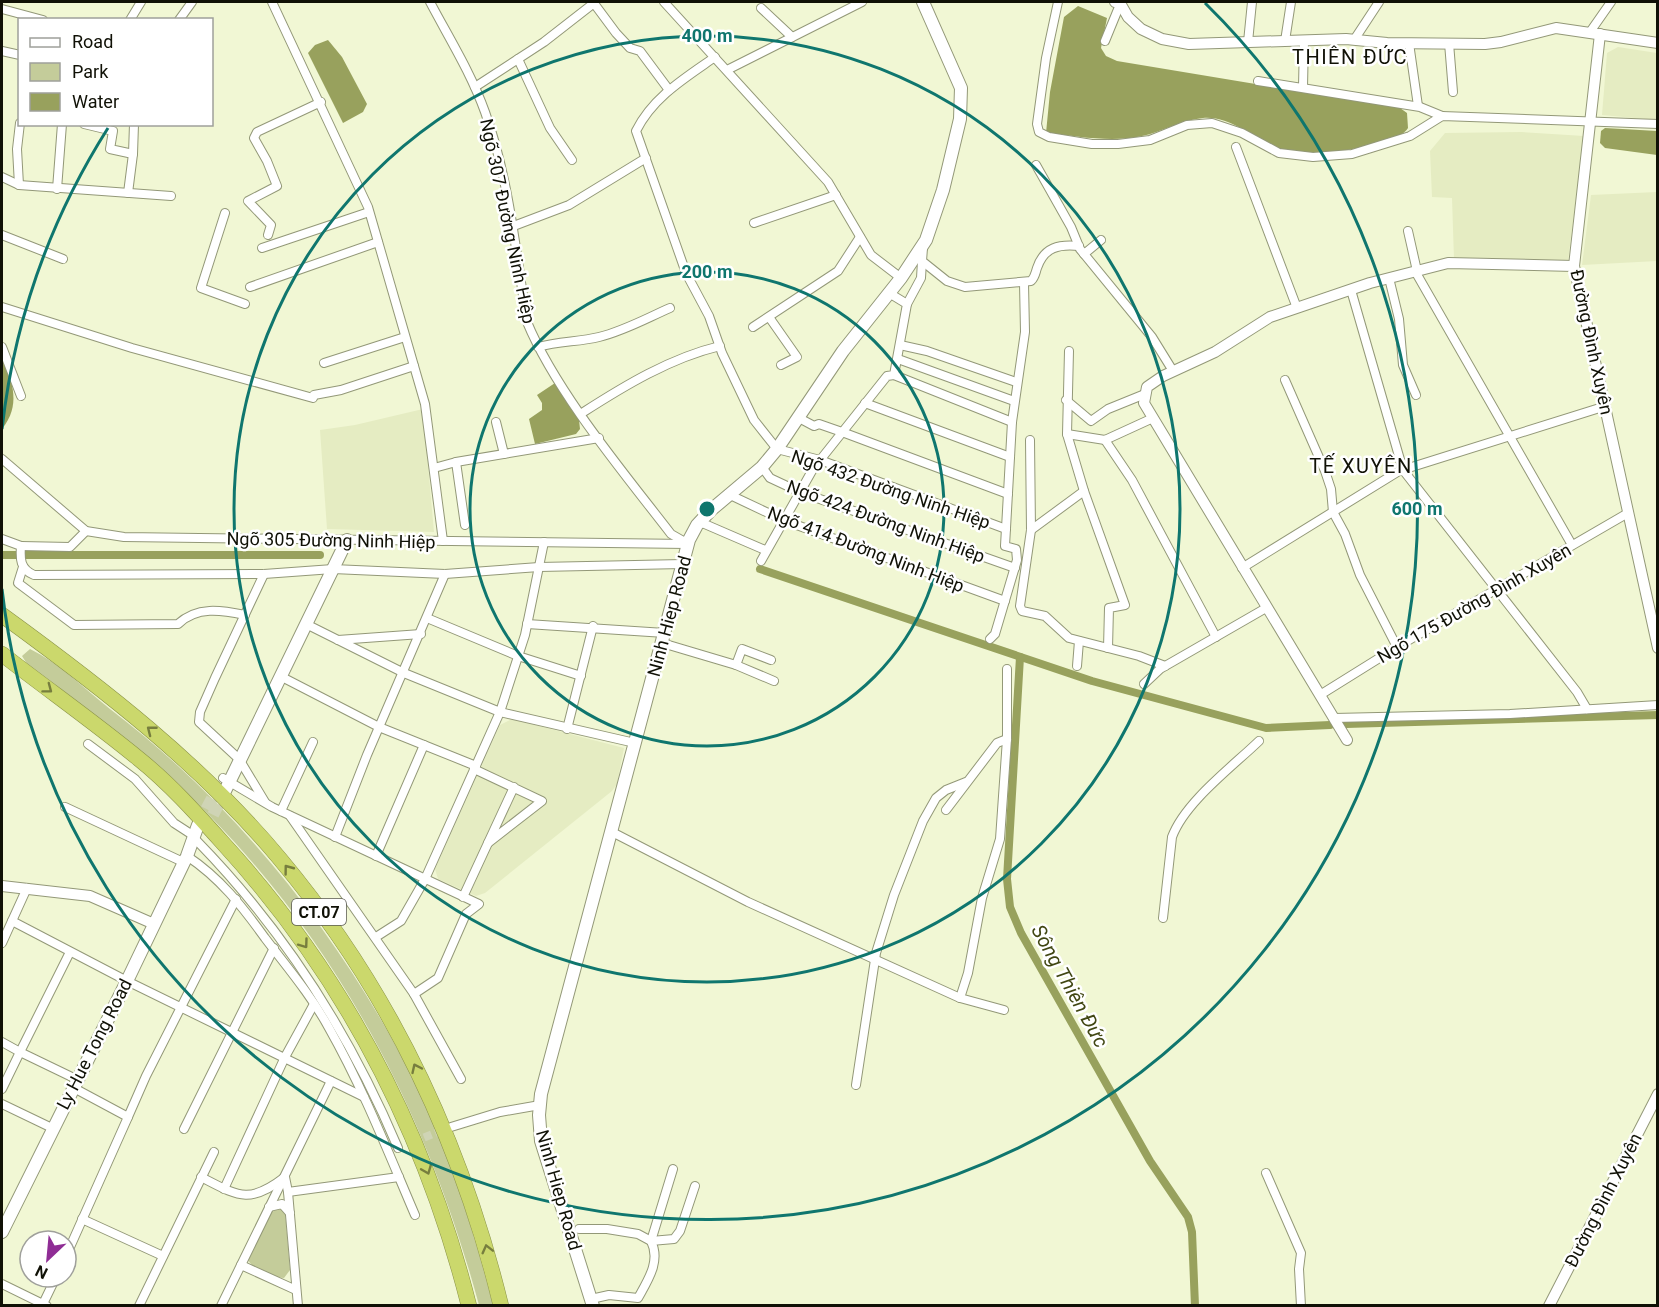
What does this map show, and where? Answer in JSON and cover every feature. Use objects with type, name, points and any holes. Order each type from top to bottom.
[{"type":"highway","name":"CT.07","points":[[2,615],[160,737],[280,859],[328,924],[371,986],[409,1052],[431,1100],[459,1165],[484,1234],[501,1305]]},
{"type":"highway","name":"CT.07","points":[[2,654],[140,759],[180,797],[255,878],[302,941],[342,998],[379,1063],[405,1119],[428,1172],[453,1240],[469,1305]]},
{"type":"main road","name":"Ninh Hiep Road","points":[[592,1302],[542,1142],[540,1105],[688,544],[700,522],[728,494],[762,467],[777,449],[843,351],[901,278],[926,240],[943,190],[960,119],[961,88],[926,3]]},
{"type":"main road","points":[[224,785],[347,540]]},
{"type":"main road","name":"Ly Hue Tong Road","points":[[2,1230],[199,833]]},
{"type":"street","points":[[131,18],[141,2]]},
{"type":"street","points":[[180,18],[192,2]]},
{"type":"street","points":[[272,2],[321,102],[369,212],[425,404],[443,541]]},
{"type":"street","name":"Ngõ 307 Đường Ninh Hiệp","points":[[430,2],[475,87],[486,114],[511,227],[527,322],[538,347],[599,438],[671,534],[688,544]]},
{"type":"street","points":[[475,87],[518,59],[594,2],[630,48],[640,51],[669,90]]},
{"type":"street","points":[[664,2],[795,143],[828,182],[871,255],[901,278]]},
{"type":"street","points":[[728,70],[862,2]]},
{"type":"street","points":[[1058,2],[1046,58],[1037,124],[1039,132],[1043,135],[1092,144],[1118,144],[1150,140],[1187,125],[1212,123],[1242,133],[1279,153],[1313,157],[1352,154],[1399,140],[1420,132],[1442,116]]},
{"type":"street","points":[[1118,2],[1128,17],[1141,29],[1162,39],[1189,44],[1354,39],[1449,44],[1502,42],[1556,28],[1658,43]]},
{"type":"street","points":[[1105,41],[1118,2]]},
{"type":"street","points":[[1248,42],[1252,2]]},
{"type":"street","points":[[1285,41],[1291,2]]},
{"type":"street","points":[[1354,39],[1379,2]]},
{"type":"street","points":[[1595,33],[1611,2]]},
{"type":"street","points":[[761,8],[792,37]]},
{"type":"street","points":[[2,9],[36,18]]},
{"type":"street","name":"Đường Đình Xuyên","points":[[1595,33],[1592,119],[1574,266],[1658,648]]},
{"type":"street","points":[[1303,87],[1304,40]]},
{"type":"street","points":[[1409,43],[1418,106]]},
{"type":"street","points":[[1449,44],[1453,92]]},
{"type":"street","points":[[2,51],[18,55]]},
{"type":"street","points":[[716,57],[669,90],[642,119],[636,131],[686,273],[709,316],[720,346],[754,420],[777,449]]},
{"type":"street","points":[[518,59],[550,128],[572,160]]},
{"type":"street","points":[[1258,81],[1418,106],[1442,116],[1592,119],[1658,124]]},
{"type":"street","points":[[268,235],[272,225],[248,201],[277,186],[254,138],[257,132],[321,102]]},
{"type":"street","points":[[19,185],[16,149],[20,126]]},
{"type":"street","points":[[57,189],[62,126]]},
{"type":"street","points":[[128,194],[134,154],[134,126]]},
{"type":"street","points":[[113,128],[110,149],[134,154]]},
{"type":"street","points":[[1236,147],[1296,308]]},
{"type":"street","points":[[511,227],[569,205],[646,158]]},
{"type":"street","points":[[1036,165],[1082,250],[1152,337],[1173,371]]},
{"type":"street","points":[[2,177],[19,185],[171,196]]},
{"type":"street","points":[[754,223],[836,195]]},
{"type":"street","points":[[262,248],[369,212]]},
{"type":"street","points":[[225,213],[201,288],[245,304]]},
{"type":"street","points":[[1408,231],[1416,271],[1572,545]]},
{"type":"street","points":[[2,235],[63,259]]},
{"type":"street","points":[[753,327],[838,271],[860,237]]},
{"type":"street","points":[[894,375],[907,304],[921,278],[921,253],[926,240]]},
{"type":"street","points":[[990,639],[995,633],[1015,568],[1016,549],[1005,546],[1012,422],[1025,332],[1027,282],[1052,249],[1064,244],[1082,250],[1101,240]]},
{"type":"street","points":[[250,287],[378,242]]},
{"type":"street","points":[[921,261],[947,281],[965,287],[1027,282]]},
{"type":"street","points":[[1347,740],[1144,403],[1144,393],[1147,387],[1173,371],[1215,352],[1270,317],[1389,278],[1448,263],[1574,266]]},
{"type":"street","points":[[1389,278],[1399,319],[1403,365],[1416,395]]},
{"type":"street","points":[[1351,290],[1403,470],[1577,692],[1587,709]]},
{"type":"street","points":[[889,293],[907,304]]},
{"type":"street","points":[[2,307],[132,348],[314,397],[414,366]]},
{"type":"street","points":[[538,347],[556,342],[582,341],[602,336],[670,308]]},
{"type":"street","points":[[769,317],[797,357],[781,365]]},
{"type":"street","points":[[324,363],[405,337]]},
{"type":"street","points":[[900,345],[927,351],[1016,382]]},
{"type":"street","points":[[582,413],[611,394],[689,354],[720,346]]},
{"type":"street","points":[[2,347],[21,396]]},
{"type":"street","points":[[1069,351],[1066,400],[1067,434],[1084,491],[1125,605],[1109,608],[1108,648]]},
{"type":"street","points":[[898,359],[1014,401]]},
{"type":"street","points":[[761,561],[765,550],[820,460],[887,376],[894,375],[1012,422]]},
{"type":"street","points":[[1285,380],[1325,471],[1331,489],[1333,512],[1345,534],[1360,575],[1398,647]]},
{"type":"street","points":[[1066,400],[1091,421],[1108,409],[1144,393]]},
{"type":"street","points":[[865,403],[1010,457]]},
{"type":"street","points":[[1242,568],[1403,470],[1606,406]]},
{"type":"street","points":[[799,418],[814,426],[819,424],[842,432],[1008,494]]},
{"type":"street","points":[[1067,434],[1105,440],[1153,418]]},
{"type":"street","points":[[496,422],[504,454]]},
{"type":"street","points":[[434,468],[456,462],[599,438]]},
{"type":"street","points":[[1030,440],[1031,530],[1022,611],[1045,616],[1069,638],[1165,666]]},
{"type":"street","points":[[1105,440],[1143,498],[1216,637]]},
{"type":"street","name":"Ngõ 432 Đường Ninh Hiệp","points":[[777,449],[820,460],[1006,529]]},
{"type":"street","points":[[2,459],[86,531],[70,547],[21,547],[2,539]]},
{"type":"street","points":[[456,462],[465,525]]},
{"type":"street","name":"Ngõ 424 Đường Ninh Hiệp","points":[[762,467],[770,478],[800,492],[1015,568]]},
{"type":"street","points":[[1031,530],[1084,491]]},
{"type":"street","name":"Ngõ 414 Đường Ninh Hiệp","points":[[728,494],[783,520],[1005,601]]},
{"type":"street","name":"Ngõ 175 Đường Đình Xuyên","points":[[1320,695],[1628,513]]},
{"type":"street","points":[[700,522],[765,550]]},
{"type":"street","name":"Ngõ 305 Đường Ninh Hiệp","points":[[86,531],[124,537],[688,544]]},
{"type":"street","points":[[376,937],[401,921],[425,879],[500,712],[527,624],[544,542]]},
{"type":"street","points":[[21,547],[18,583],[74,624],[159,626],[178,624],[190,614],[206,611],[245,615]]},
{"type":"street","points":[[21,563],[34,575],[264,573],[333,569],[445,574],[539,567],[683,564]]},
{"type":"street","points":[[264,573],[200,712],[200,722],[239,759],[266,803]]},
{"type":"street","points":[[335,837],[379,727],[445,574]]},
{"type":"street","points":[[1144,684],[1165,666],[1266,608]]},
{"type":"street","points":[[427,618],[518,656],[581,675]]},
{"type":"street","points":[[306,624],[404,673],[500,712],[635,743]]},
{"type":"street","points":[[527,624],[593,626],[664,638],[736,664],[774,681]]},
{"type":"street","points":[[567,729],[593,626]]},
{"type":"street","points":[[335,640],[421,634]]},
{"type":"street","points":[[1077,666],[1079,641]]},
{"type":"street","points":[[736,664],[742,649],[771,660]]},
{"type":"street","points":[[960,998],[968,973],[982,898],[1000,839],[1007,739],[1007,669]]},
{"type":"street","points":[[280,676],[379,727],[475,767],[542,801],[488,843]]},
{"type":"street","points":[[1334,718],[1658,705]]},
{"type":"street","points":[[946,810],[997,743],[1007,739]]},
{"type":"street","points":[[1163,918],[1172,837],[1176,827],[1186,812],[1259,741]]},
{"type":"street","points":[[285,813],[313,742]]},
{"type":"street","points":[[88,744],[135,779],[174,823],[199,833],[253,903],[297,961],[368,1079],[398,1148]]},
{"type":"street","points":[[376,856],[424,745]]},
{"type":"street","points":[[856,1085],[875,959],[894,895],[923,821],[936,798],[946,790],[966,782]]},
{"type":"street","points":[[224,785],[479,904],[466,914],[438,978],[414,994]]},
{"type":"street","points":[[463,897],[514,788]]},
{"type":"street","points":[[65,807],[207,869],[236,899],[274,948],[328,1027],[364,1097],[415,1215]]},
{"type":"street","points":[[285,813],[376,937],[414,994],[461,1079]]},
{"type":"street","points":[[612,832],[748,902],[960,998],[1004,1010]]},
{"type":"street","points":[[2,886],[98,898],[154,924]]},
{"type":"street","points":[[2,942],[27,888]]},
{"type":"street","points":[[78,1229],[181,1006],[236,899]]},
{"type":"street","points":[[12,921],[127,981],[364,1097]]},
{"type":"street","points":[[184,1129],[274,948]]},
{"type":"street","points":[[2,1089],[70,951]]},
{"type":"street","points":[[224,1189],[285,1057],[314,1004]]},
{"type":"street","points":[[2,1042],[128,1117]]},
{"type":"street","points":[[221,1305],[331,1081]]},
{"type":"street","name":"Đường Đình Xuyên","points":[[1549,1305],[1658,1094]]},
{"type":"street","points":[[2,1104],[52,1128]]},
{"type":"street","points":[[451,1127],[500,1112],[540,1105]]},
{"type":"street","points":[[388,1152],[408,1144]]},
{"type":"street","points":[[139,1305],[213,1152]]},
{"type":"street","points":[[592,1302],[609,1295],[638,1298],[655,1261],[656,1251],[651,1241],[672,1169]]},
{"type":"street","points":[[1266,1173],[1301,1253],[1300,1305]]},
{"type":"street","points":[[201,1177],[238,1195],[262,1193],[285,1177]]},
{"type":"street","points":[[285,1177],[298,1305]]},
{"type":"street","points":[[288,1192],[399,1177]]},
{"type":"street","points":[[579,1229],[638,1234],[651,1241],[674,1239],[680,1231],[695,1185]]},
{"type":"street","points":[[269,1207],[282,1204],[290,1214]]},
{"type":"street","points":[[82,1219],[163,1256]]},
{"type":"street","points":[[241,1265],[296,1290]]},
{"type":"street","points":[[2,1284],[44,1305],[51,1289]]},
{"type":"shaded area","points":[[1618,47],[1657,53],[1657,120],[1602,115],[1607,53]]},
{"type":"shaded area","points":[[1521,132],[1584,136],[1568,261],[1454,259],[1452,198],[1432,197],[1430,151],[1445,133]]},
{"type":"shaded area","points":[[1657,192],[1657,261],[1582,265],[1591,195]]},
{"type":"shaded area","points":[[423,409],[434,532],[327,529],[320,430],[355,425]]},
{"type":"shaded area","points":[[512,719],[624,748],[617,784],[612,791],[485,893],[476,896],[438,879],[435,869],[500,725]]},
{"type":"green space","points":[[30,649],[72,677],[159,749],[205,791],[248,837],[327,936],[394,1043],[423,1099],[454,1175],[493,1305],[479,1305],[456,1228],[428,1154],[396,1082],[359,1012],[317,946],[270,883],[217,824],[143,754],[27,664],[22,656]]},
{"type":"green space","points":[[279,1206],[285,1211],[290,1270],[284,1278],[264,1272],[248,1260],[273,1208]]},
{"type":"water","points":[[1078,6],[1107,18],[1101,48],[1106,56],[1117,61],[1400,108],[1407,113],[1408,128],[1398,136],[1325,154],[1298,154],[1285,151],[1273,147],[1231,123],[1213,118],[1195,119],[1130,138],[1094,138],[1046,133],[1050,92],[1064,17]]},
{"type":"water","points":[[328,40],[342,57],[367,104],[363,112],[343,123],[308,53],[315,45]]},
{"type":"water","points":[[1605,128],[1657,131],[1657,155],[1605,148],[1600,143],[1601,131]]},
{"type":"water","points":[[2,357],[12,385],[13,403],[12,411],[2,429]]},
{"type":"water","points":[[555,383],[579,420],[580,429],[576,434],[535,444],[529,419],[542,410],[542,403],[537,395]]},
{"type":"waterway","points":[[2,555],[320,555]]},
{"type":"waterway","points":[[760,569],[1092,681],[1266,728],[1330,725]]},
{"type":"waterway","name":"Sông Thiên Đức","points":[[1020,657],[1007,879],[1010,907],[1021,933],[1150,1161],[1188,1217],[1192,1232],[1195,1306]]},
{"type":"waterway","points":[[1346,724],[1658,715]]},
{"type":"tunnel","points":[[198,825],[218,787]]},
{"type":"tunnel","points":[[205,831],[224,793]]},
{"type":"tunnel","points":[[413,1142],[445,1129]]},
{"type":"district","name":"THIÊN ĐỨC","points":[[1350,57]]},
{"type":"district","name":"TẾ XUYÊN","points":[[1361,466]]}]
